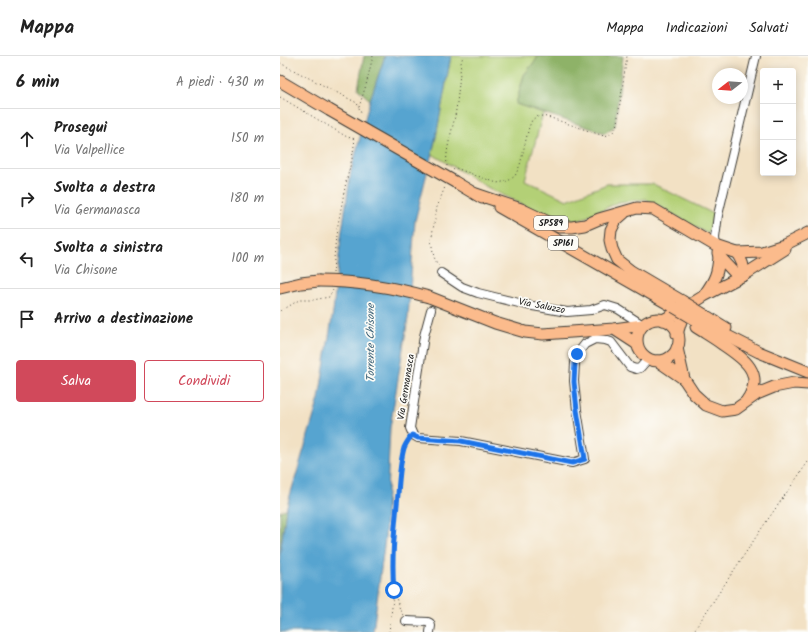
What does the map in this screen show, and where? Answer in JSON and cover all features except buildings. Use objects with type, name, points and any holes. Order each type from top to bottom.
[{"type":"main road","name":"SP161","points":[[280,81],[450,184],[476,194],[697,319],[759,352],[808,372]]},
{"type":"main road","name":"SP589","points":[[476,194],[521,209],[559,227],[585,225],[599,219],[636,208],[653,209],[718,251],[737,254],[762,252],[784,245],[808,234]]},
{"type":"main road","points":[[628,210],[616,220],[611,230],[610,240],[612,250],[617,260],[678,307],[677,348],[684,379],[694,394],[706,405],[722,411],[736,409],[757,394],[774,387],[794,384],[808,384]]},
{"type":"main road","name":"SP589","points":[[643,325],[656,319],[662,320],[678,307],[704,296],[744,275],[808,234]]},
{"type":"main road","points":[[718,251],[734,272],[744,275],[744,265],[737,254]]},
{"type":"main road","points":[[704,296],[714,282],[718,266],[718,251]]},
{"type":"main road","points":[[280,288],[318,281],[341,281],[392,288],[429,297],[495,323],[525,332],[543,334],[614,329],[643,325]]},
{"type":"main road","points":[[697,319],[750,366],[754,380],[752,393],[745,404]]},
{"type":"main road","points":[[662,320],[669,323],[677,334]]},
{"type":"main road","points":[[643,325],[637,337],[637,344],[643,355],[684,379]]},
{"type":"main road","points":[[614,329],[637,344]]},
{"type":"main road","points":[[653,360],[664,360],[674,353],[677,348]]},
{"type":"street","points":[[718,251],[715,238],[718,214],[756,56]]},
{"type":"street","name":"Via Saluzzo","points":[[441,272],[462,287],[478,293],[527,305],[567,312],[591,310],[605,305],[618,309],[643,325]]},
{"type":"street","name":"Via Germanasca","points":[[412,435],[410,428],[424,336],[432,310]]},
{"type":"street","points":[[412,435],[418,438],[461,441],[572,463],[585,459],[574,382],[577,354],[585,344],[595,340],[605,340],[611,342],[630,367],[636,369],[640,368],[653,360]]},
{"type":"street","points":[[406,621],[428,622],[431,626],[430,632]]},
{"type":"path","points":[[359,108],[373,56]]},
{"type":"path","points":[[447,168],[446,161],[448,146],[455,115],[463,56]]},
{"type":"path","points":[[452,171],[456,168],[497,183],[508,181],[515,176],[520,165],[529,127],[532,120],[536,117],[542,116],[551,118],[604,136],[613,133],[616,130],[618,123],[627,56]]},
{"type":"path","points":[[280,63],[357,103],[361,113]]},
{"type":"path","points":[[280,97],[336,131],[347,137],[355,139],[336,234],[333,274]]},
{"type":"path","points":[[441,272],[434,257],[431,241],[437,207],[450,184]]},
{"type":"path","points":[[280,310],[299,300],[313,300],[329,297],[333,290]]},
{"type":"path","points":[[388,632],[394,590],[393,557],[398,487],[404,448],[412,435]]},
{"type":"path","points":[[693,632],[808,462]]},
{"type":"path","points":[[394,590],[401,612],[406,621]]},
{"type":"green space","points":[[364,56],[385,56],[370,100],[358,89]]},
{"type":"green space","points":[[451,56],[539,56],[524,75],[516,104],[543,113],[525,180],[567,200],[607,184],[653,184],[714,214],[708,234],[646,199],[619,202],[578,221],[549,218],[487,187],[432,154]]},
{"type":"green space","points":[[539,56],[623,56],[615,126],[605,133],[516,104],[524,75]]},
{"type":"green space","points":[[286,509],[280,555],[280,511]]},
{"type":"water","name":"Torrente Chisone","points":[[385,56],[451,56],[436,137],[415,221],[408,318],[390,428],[385,538],[373,632],[280,632],[280,555],[286,509],[319,399],[333,312],[341,237],[351,171],[370,100]]},
{"type":"route","points":[[394,590],[393,557],[398,487],[404,448],[412,435],[418,438],[461,441],[572,463],[585,459],[574,382],[577,354]]}]
